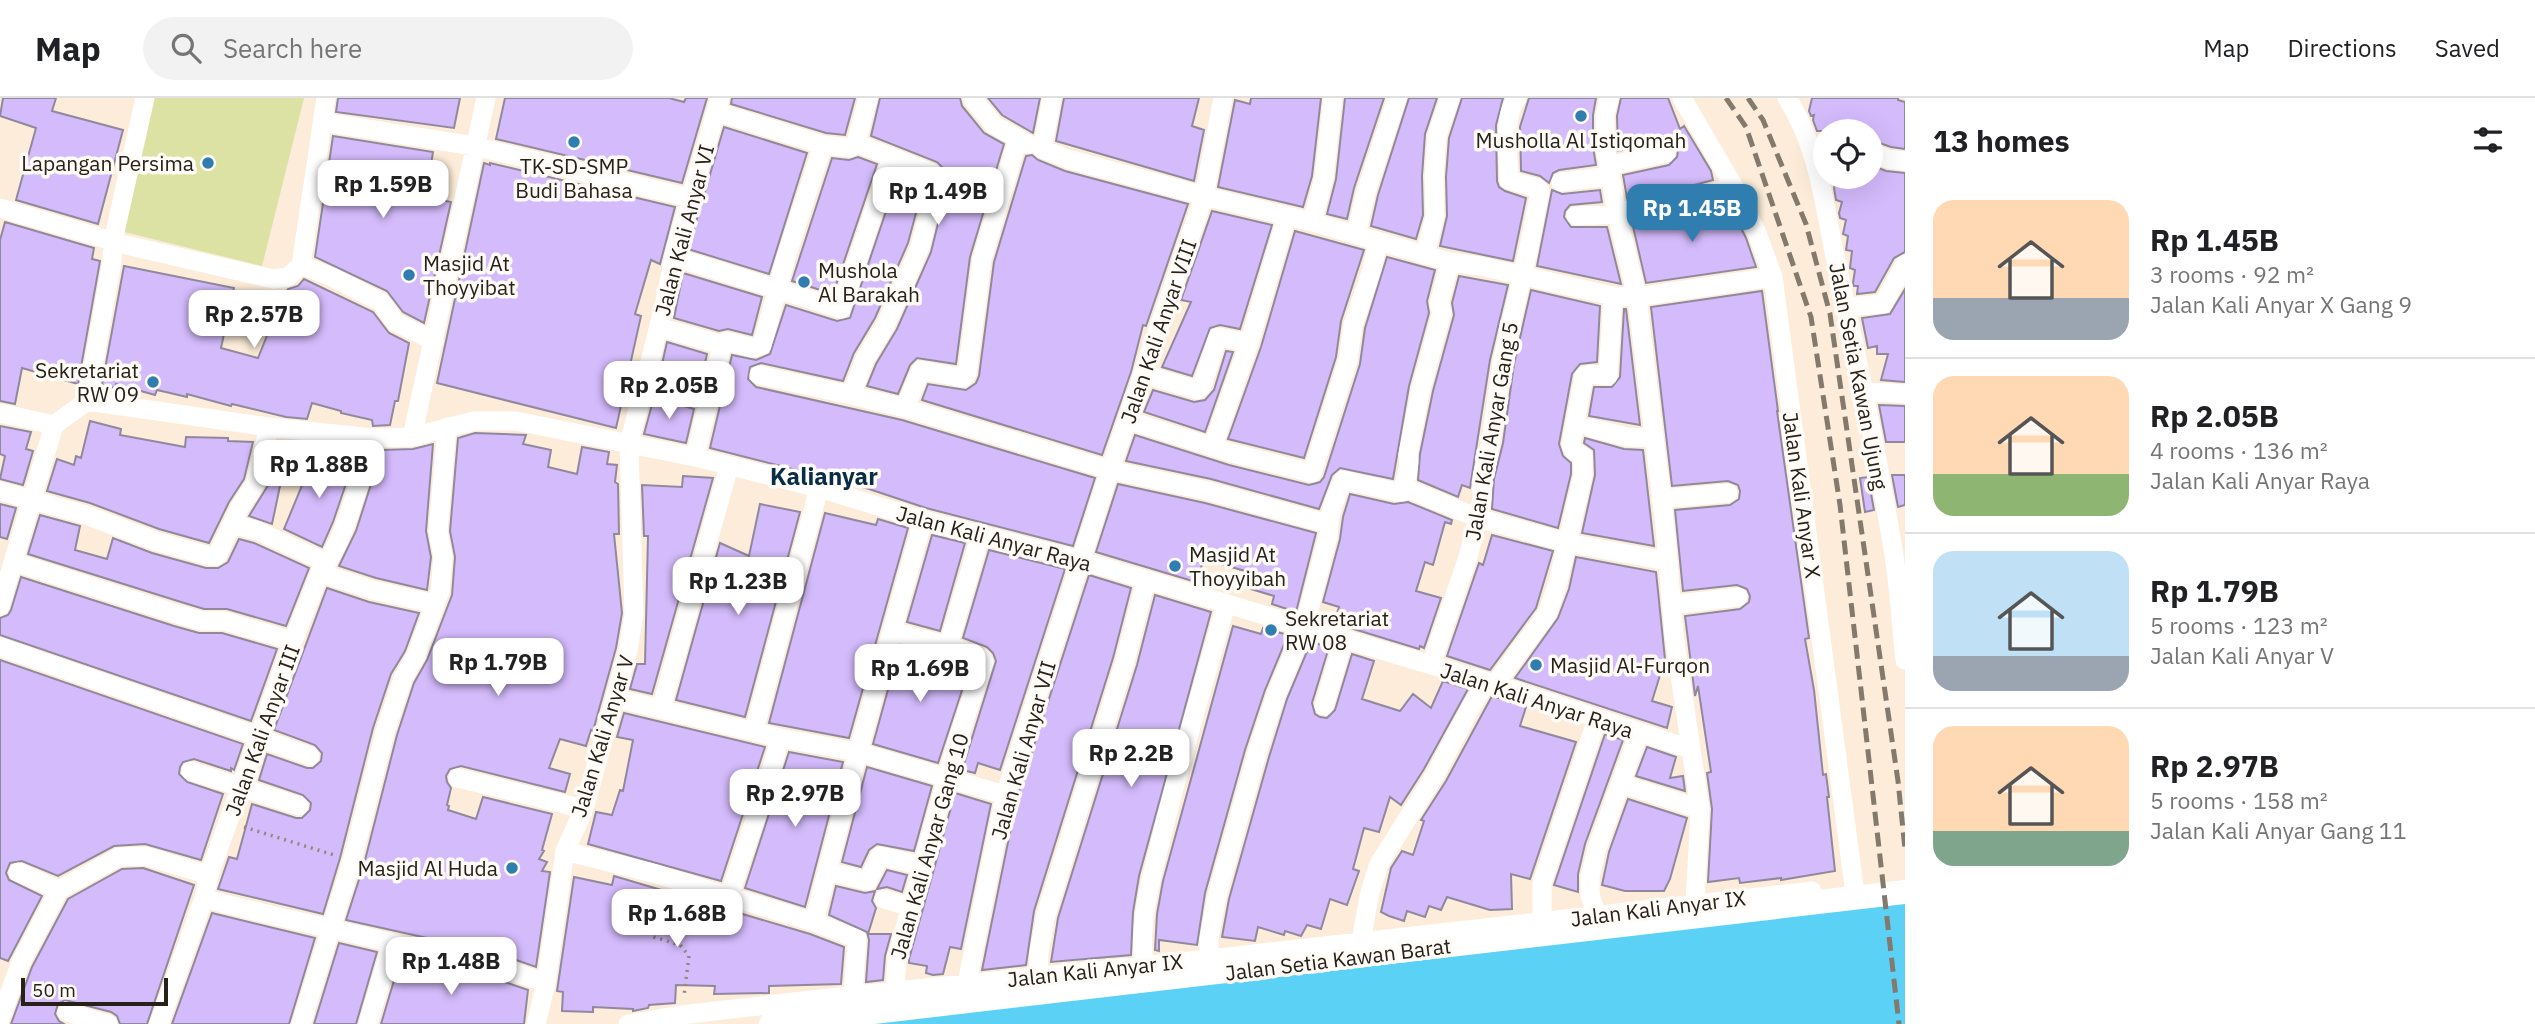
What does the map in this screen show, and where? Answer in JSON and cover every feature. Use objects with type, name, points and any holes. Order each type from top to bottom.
[{"type":"main road","name":"Jalan Setia Kawan Barat","points":[[771,1024],[1864,891],[1905,892]]},
{"type":"street","points":[[0,606],[54,425],[88,401],[113,241],[145,98]]},
{"type":"street","points":[[0,208],[113,241],[273,279],[288,277],[300,265],[326,98]]},
{"type":"street","points":[[412,436],[486,98]]},
{"type":"street","points":[[718,105],[823,145],[850,148],[856,143],[868,98]]},
{"type":"street","points":[[972,98],[994,125],[1018,139],[1068,159],[1312,222],[1450,262],[1613,296],[1637,297],[1773,277]]},
{"type":"street","points":[[1042,149],[1052,98]]},
{"type":"street","name":"Jalan Kali Anyar VIII","points":[[1080,560],[1205,196],[1223,98]]},
{"type":"street","points":[[1312,222],[1324,178],[1333,98]]},
{"type":"street","points":[[1356,235],[1366,192],[1397,98]]},
{"type":"street","points":[[1425,255],[1434,216],[1437,135],[1450,98]]},
{"type":"street","name":"Jalan Kali Anyar Gang 5","points":[[1431,665],[1468,557],[1478,518],[1482,499],[1482,477],[1491,441],[1502,362],[1539,191],[1537,188],[1509,180],[1508,113],[1517,98]]},
{"type":"street","points":[[1609,98],[1605,115],[1609,171],[1616,213],[1637,297],[1671,605],[1700,809],[1695,904]]},
{"type":"street","name":"Jalan Kali Anyar X","points":[[1682,98],[1734,187],[1757,233],[1773,277],[1864,891]]},
{"type":"street","name":"Jalan Setia Kawan Ujung","points":[[1787,98],[1812,138],[1819,168],[1829,232],[1899,552],[1905,660]]},
{"type":"street","points":[[1807,98],[1812,138]]},
{"type":"street","name":"Jalan Kali Anyar VI","points":[[629,444],[674,257],[718,105]]},
{"type":"street","points":[[323,122],[474,146],[690,198]]},
{"type":"street","points":[[905,408],[921,370],[957,378],[963,378],[967,374],[982,259],[1018,139]]},
{"type":"street","points":[[851,395],[865,359],[886,324],[920,247],[938,178],[932,173],[856,143]]},
{"type":"street","points":[[695,457],[722,345],[726,341],[753,348],[762,345],[823,145]]},
{"type":"street","points":[[1561,182],[1609,171],[1666,153]]},
{"type":"street","points":[[674,257],[842,309],[892,157]]},
{"type":"street","points":[[1883,157],[1905,161]]},
{"type":"street","points":[[1576,216],[1670,204],[1734,187]]},
{"type":"street","points":[[1213,446],[1249,343],[1287,216]]},
{"type":"street","points":[[1312,473],[1346,367],[1353,325],[1372,269],[1378,241]]},
{"type":"street","points":[[1127,420],[1312,473],[1401,492],[1410,462],[1408,454],[1421,388],[1442,312],[1439,304],[1450,262]]},
{"type":"street","points":[[1847,307],[1883,303],[1905,264]]},
{"type":"street","points":[[300,265],[332,277],[381,302],[395,322],[434,341]]},
{"type":"street","points":[[1361,941],[1370,892],[1379,864],[1435,775],[1472,705],[1547,614],[1558,586],[1583,475],[1583,456],[1574,451],[1571,445],[1578,406],[1584,376],[1608,376],[1613,296]]},
{"type":"street","points":[[659,327],[722,345]]},
{"type":"street","points":[[1143,374],[1197,390],[1202,386],[1218,337],[1249,343]]},
{"type":"street","points":[[760,375],[905,408],[1110,470],[1208,491],[1328,524]]},
{"type":"street","points":[[645,381],[709,401]]},
{"type":"street","points":[[1864,391],[1905,394]]},
{"type":"street","name":"Jalan Kali Anyar Raya","points":[[88,401],[269,427],[373,438],[412,436],[474,421],[516,421],[695,457],[819,488],[923,520],[1080,560],[1491,683],[1690,749]]},
{"type":"street","points":[[0,413],[54,425]]},
{"type":"street","points":[[0,491],[86,515],[155,541],[217,556],[255,484],[269,427]]},
{"type":"street","points":[[301,1024],[352,861],[385,732],[399,689],[435,604],[443,570],[438,532],[447,428]]},
{"type":"street","points":[[1591,428],[1627,437],[1654,438]]},
{"type":"street","name":"Jalan Kali Anyar III","points":[[159,1024],[293,641],[344,524],[373,438]]},
{"type":"street","name":"Jalan Kali Anyar V","points":[[536,1024],[546,983],[565,850],[584,809],[628,651],[634,614],[629,444]]},
{"type":"street","points":[[661,709],[729,466]]},
{"type":"street","points":[[1209,959],[1209,939],[1217,896],[1257,753],[1276,695],[1304,628],[1328,536],[1328,524],[1343,480]]},
{"type":"street","points":[[1403,487],[1478,518],[1568,543],[1667,561]]},
{"type":"street","points":[[754,731],[819,488]]},
{"type":"street","points":[[1661,499],[1728,493]]},
{"type":"street","points":[[814,922],[923,520]]},
{"type":"street","points":[[232,524],[258,531],[324,568],[373,590],[435,604]]},
{"type":"street","points":[[892,631],[948,646],[981,534]]},
{"type":"street","name":"Jalan Kali Anyar VII","points":[[967,983],[1005,795],[1080,560]]},
{"type":"street","points":[[14,562],[177,614],[202,621],[224,621],[293,641]]},
{"type":"street","points":[[1038,976],[1039,952],[1046,915],[1125,661],[1146,580]]},
{"type":"street","points":[[1671,605],[1738,597]]},
{"type":"street","points":[[1144,965],[1141,944],[1143,914],[1183,752],[1226,604]]},
{"type":"street","points":[[1324,706],[1344,639]]},
{"type":"street","name":"Jalan Kali Anyar Gang 10","points":[[895,990],[897,957],[984,662],[982,658],[948,646]]},
{"type":"street","points":[[0,647],[310,756]]},
{"type":"street","points":[[615,698],[780,738],[858,752],[1005,795]]},
{"type":"street","points":[[1542,922],[1542,883],[1597,719]]},
{"type":"street","points":[[1597,916],[1590,895],[1590,877],[1597,848],[1639,733]]},
{"type":"street","points":[[729,896],[780,738]]},
{"type":"street","points":[[191,771],[299,806]]},
{"type":"street","points":[[458,778],[584,809]]},
{"type":"street","points":[[1622,784],[1700,809]]},
{"type":"street","points":[[565,850],[729,896],[814,922],[857,939],[853,995]]},
{"type":"street","points":[[0,1019],[22,962],[59,890],[119,857],[145,856],[209,875]]},
{"type":"street","points":[[827,871],[868,881],[880,856],[923,866]]},
{"type":"street","points":[[18,872],[59,890]]},
{"type":"street","name":"Jalan Kali Anyar IX","points":[[628,1024],[680,1015],[895,990],[1209,959],[1695,904],[1864,891]]},
{"type":"street","points":[[204,898],[246,910],[496,966],[546,983]]},
{"type":"street","points":[[884,900],[911,907]]},
{"type":"street","points":[[368,1024],[392,943]]},
{"type":"street","points":[[67,1012],[108,1024]]},
{"type":"path","points":[[229,822],[352,861]]},
{"type":"path","points":[[648,873],[648,931],[654,938],[680,945],[689,956],[680,1015]]},
{"type":"green space","name":"Lapangan Persima","points":[[144,98],[304,98],[262,266],[112,229]]},
{"type":"water","points":[[1905,898],[1905,1024],[810,1024]]},
{"type":"building","points":[[3,98],[56,98],[52,111],[123,130],[98,224],[16,200],[36,128],[0,116]]},
{"type":"building","points":[[338,98],[460,98],[454,128],[336,112]]},
{"type":"building","points":[[505,98],[669,98],[684,102],[686,98],[707,98],[682,183],[496,139]]},
{"type":"building","points":[[732,98],[855,98],[845,135],[826,133],[731,104]]},
{"type":"building","points":[[880,98],[960,98],[962,106],[984,133],[1004,144],[970,257],[956,364],[917,358],[910,365],[898,394],[867,386],[876,364],[897,329],[931,252],[950,175],[937,162],[871,136]]},
{"type":"building","points":[[988,98],[1040,98],[1033,133],[1002,115]]},
{"type":"building","points":[[1064,98],[1199,98],[1192,126],[1204,130],[1194,181],[1056,141]]},
{"type":"building","points":[[1251,98],[1321,98],[1312,176],[1303,207],[1218,187],[1235,100],[1250,104]]},
{"type":"building","points":[[1345,98],[1384,98],[1354,188],[1347,219],[1327,214],[1336,179]]},
{"type":"building","points":[[1409,98],[1437,98],[1425,134],[1423,215],[1416,239],[1371,226],[1378,195]]},
{"type":"building","points":[[1462,98],[1503,98],[1496,125],[1497,181],[1499,187],[1505,191],[1526,198],[1513,261],[1440,246],[1447,216],[1449,138]]},
{"type":"building","points":[[1529,98],[1596,98],[1593,147],[1596,165],[1559,170],[1553,173],[1549,183],[1540,176],[1521,171],[1520,127]]},
{"type":"building","points":[[1621,98],[1668,98],[1680,129],[1684,126],[1711,171],[1713,180],[1668,192],[1627,198],[1623,175],[1669,165],[1677,157],[1678,151],[1674,144],[1664,141],[1618,151],[1617,116]]},
{"type":"building","points":[[1812,98],[1898,98],[1905,102],[1905,149],[1883,144],[1883,119],[1813,119],[1814,115],[1811,116],[1809,111]]},
{"type":"building","points":[[724,127],[807,153],[769,274],[688,249]]},
{"type":"building","points":[[333,136],[433,152],[426,197],[451,202],[424,323],[403,312],[387,291],[315,257]]},
{"type":"building","points":[[1032,155],[1065,171],[1188,204],[1146,326],[1143,325],[1131,372],[1102,455],[922,400],[928,384],[966,390],[976,383],[994,262],[1026,156]]},
{"type":"building","points":[[858,157],[877,164],[833,294],[792,281],[832,158],[849,160]]},
{"type":"building","points":[[484,163],[675,207],[660,264],[651,260],[635,314],[641,316],[616,428],[437,383]]},
{"type":"building","points":[[1883,170],[1905,173],[1905,252],[1894,258],[1875,292],[1857,294],[1858,286],[1853,283],[1855,270],[1850,268],[1852,251],[1846,250],[1848,236],[1843,234],[1846,220],[1840,218],[1839,213],[1842,202],[1836,200],[1834,189],[1883,189]]},
{"type":"building","points":[[899,173],[924,183],[908,243],[875,318],[854,353],[843,381],[761,363],[750,367],[748,379],[756,387],[902,420],[1095,478],[1073,546],[926,508],[833,477],[832,479],[710,448],[732,355],[756,360],[770,354],[786,305],[837,321],[850,318]]},
{"type":"building","points":[[1552,190],[1562,194],[1600,190],[1602,202],[1570,205],[1564,217],[1571,227],[1607,227],[1621,284],[1537,266]]},
{"type":"building","points":[[1728,201],[1734,219],[1736,218],[1746,238],[1756,267],[1646,283],[1632,222],[1673,216]]},
{"type":"building","points":[[1212,211],[1272,225],[1240,329],[1220,325],[1210,328],[1192,376],[1162,367],[1191,302],[1181,300]]},
{"type":"building","points":[[5,222],[94,248],[92,259],[100,261],[78,384],[22,368],[15,404],[0,401],[0,240]]},
{"type":"building","points":[[1295,231],[1364,250],[1341,321],[1336,357],[1304,458],[1228,439],[1261,347]]},
{"type":"building","points":[[1387,257],[1435,270],[1427,301],[1429,313],[1409,386],[1393,479],[1340,468],[1332,475],[1319,509],[1211,479],[1126,461],[1135,435],[1229,465],[1309,485],[1320,482],[1324,477],[1360,364],[1365,328]]},
{"type":"building","points":[[124,266],[234,288],[221,348],[258,358],[270,328],[264,325],[275,291],[285,295],[288,289],[298,286],[304,279],[373,312],[389,333],[409,343],[398,401],[395,401],[390,425],[373,426],[372,420],[312,403],[307,419],[286,417],[232,404],[231,406],[187,394],[187,397],[157,390],[155,395],[116,384],[115,388],[102,385]]},
{"type":"building","points":[[683,273],[762,297],[752,335],[728,329],[719,331],[674,318]]},
{"type":"building","points":[[1459,276],[1508,285],[1490,360],[1470,488],[1462,485],[1458,497],[1418,480],[1420,454],[1433,391],[1454,315],[1452,303]]},
{"type":"building","points":[[1905,289],[1905,382],[1881,380],[1888,354],[1877,354],[1877,346],[1868,348],[1862,318],[1890,314]]},
{"type":"building","points":[[1531,290],[1600,306],[1597,362],[1580,364],[1572,374],[1559,444],[1563,456],[1571,463],[1571,474],[1558,528],[1492,509],[1494,479],[1503,443],[1514,364]]},
{"type":"building","points":[[1762,291],[1809,638],[1805,639],[1814,690],[1823,775],[1826,774],[1829,797],[1835,871],[1781,880],[1740,883],[1739,878],[1708,882],[1712,809],[1707,773],[1711,772],[1698,686],[1695,696],[1685,616],[1740,609],[1749,602],[1750,596],[1747,589],[1737,585],[1683,591],[1675,510],[1730,505],[1739,499],[1740,491],[1738,485],[1728,481],[1672,486],[1651,307]]},
{"type":"building","points":[[1624,309],[1640,425],[1589,416],[1594,387],[1612,387],[1620,377]]},
{"type":"building","points":[[667,342],[707,354],[700,385],[660,373]]},
{"type":"building","points":[[1226,351],[1233,352],[1205,432],[1144,412],[1153,390],[1194,402],[1205,400],[1214,390]]},
{"type":"building","points":[[654,397],[694,409],[686,443],[644,434]]},
{"type":"building","points":[[1879,405],[1905,406],[1905,442],[1886,442]]},
{"type":"building","points":[[90,421],[121,429],[120,435],[185,447],[186,437],[228,438],[228,441],[253,442],[244,479],[229,502],[209,543],[47,491],[57,459],[74,465],[76,456],[81,458]]},
{"type":"building","points":[[0,426],[31,432],[26,449],[33,451],[23,485],[0,479],[5,456],[0,454]]},
{"type":"building","points":[[475,433],[526,435],[523,444],[551,450],[548,467],[577,474],[582,447],[609,452],[607,464],[617,465],[615,482],[618,484],[619,534],[614,534],[622,613],[616,648],[593,731],[591,730],[586,746],[560,739],[549,768],[570,774],[565,792],[461,766],[450,769],[446,776],[451,788],[448,810],[476,819],[483,797],[552,814],[542,850],[544,851],[539,859],[547,862],[542,871],[550,872],[536,967],[499,954],[346,920],[364,864],[397,735],[414,683],[427,660],[452,595],[455,557],[450,531],[458,438]]},
{"type":"building","points":[[1585,438],[1624,449],[1643,450],[1654,546],[1582,533],[1595,475],[1594,450],[1584,443]]},
{"type":"building","points":[[433,444],[426,531],[431,557],[427,590],[339,566],[356,531],[374,475],[377,477],[382,450],[413,449]]},
{"type":"building","points":[[277,446],[288,448],[272,524],[249,516],[267,487]]},
{"type":"building","points":[[315,454],[352,466],[322,547],[284,529]]},
{"type":"building","points":[[1892,475],[1905,475],[1905,505],[1898,507]]},
{"type":"building","points":[[683,476],[713,478],[652,694],[630,689],[637,664],[645,664],[648,536],[644,536],[642,485],[682,487]]},
{"type":"building","points":[[1868,477],[1874,510],[1865,512],[1860,478]]},
{"type":"building","points":[[1118,484],[1205,503],[1316,533],[1296,612],[1272,604],[1274,596],[1251,589],[1255,574],[1204,559],[1196,582],[1096,552]]},
{"type":"building","points":[[1350,494],[1394,504],[1408,502],[1452,520],[1451,524],[1445,522],[1433,565],[1425,562],[1416,591],[1441,598],[1424,648],[1420,646],[1419,649],[1334,623],[1339,607],[1323,602]]},
{"type":"building","points":[[0,504],[16,508],[7,539],[0,537]]},
{"type":"building","points":[[760,504],[800,512],[745,717],[676,700],[720,543],[749,556]]},
{"type":"building","points":[[825,513],[876,525],[878,519],[908,528],[849,738],[769,723]]},
{"type":"building","points":[[40,515],[80,526],[75,550],[107,559],[113,538],[152,553],[206,568],[218,568],[228,562],[239,539],[309,568],[286,626],[227,609],[204,609],[28,554]]},
{"type":"building","points":[[932,535],[965,543],[940,631],[907,622]]},
{"type":"building","points":[[1492,535],[1553,551],[1536,608],[1490,670],[1447,656],[1479,563],[1483,565]]},
{"type":"building","points":[[989,550],[1065,569],[1000,770],[978,763],[975,773],[962,770],[996,661],[987,647],[963,638]]},
{"type":"building","points":[[1576,557],[1656,572],[1665,659],[1652,701],[1672,707],[1667,728],[1515,678],[1558,618],[1569,589]]},
{"type":"building","points":[[1089,575],[1131,588],[1113,658],[1034,911],[1026,965],[982,970],[1017,798]]},
{"type":"building","points":[[21,577],[174,626],[199,633],[222,633],[277,649],[251,721],[0,635],[0,618],[8,615],[11,610]]},
{"type":"building","points":[[327,588],[369,602],[419,613],[405,651],[391,674],[373,728],[323,914],[218,889],[229,857],[237,859],[252,804],[296,818],[302,818],[310,810],[311,803],[303,795],[259,780],[267,754],[307,768],[313,768],[321,761],[322,753],[315,745],[274,730]]},
{"type":"building","points":[[1155,595],[1211,612],[1139,876],[1133,912],[1131,955],[1051,962],[1058,918],[1137,665]]},
{"type":"building","points":[[1233,626],[1261,634],[1263,628],[1288,635],[1265,690],[1245,750],[1205,893],[1197,945],[1159,940],[1159,951],[1155,950],[1157,914],[1163,881]]},
{"type":"building","points":[[1311,642],[1329,647],[1312,703],[1315,714],[1320,717],[1327,718],[1335,710],[1352,654],[1374,661],[1362,699],[1400,711],[1413,694],[1431,708],[1443,681],[1468,689],[1401,805],[1390,797],[1379,832],[1364,828],[1353,869],[1359,871],[1347,905],[1330,899],[1321,929],[1307,925],[1301,936],[1285,931],[1284,935],[1258,927],[1255,941],[1222,937],[1229,899],[1269,757],[1287,699]]},
{"type":"building","points":[[900,646],[970,666],[938,763],[873,744]]},
{"type":"building","points":[[0,660],[243,744],[234,770],[194,759],[183,762],[180,767],[179,774],[187,782],[223,794],[201,860],[145,844],[114,846],[58,876],[22,861],[10,863],[6,873],[9,880],[42,896],[8,961],[0,958]]},
{"type":"building","points":[[1492,696],[1526,707],[1520,726],[1576,742],[1530,879],[1511,874],[1512,909],[1490,910],[1447,897],[1441,910],[1429,906],[1425,917],[1407,911],[1404,921],[1389,916],[1381,912],[1391,868],[1402,851],[1413,855],[1424,821],[1421,820],[1446,781]]},
{"type":"building","points":[[624,713],[765,747],[721,881],[588,844],[596,812],[612,815],[620,790],[623,791],[633,740],[617,737]]},
{"type":"building","points":[[1605,734],[1623,740],[1585,844],[1578,874],[1578,892],[1554,885]]},
{"type":"building","points":[[1647,747],[1676,757],[1670,778],[1683,776],[1685,791],[1636,776]]},
{"type":"building","points":[[789,752],[843,762],[805,907],[745,888]]},
{"type":"building","points":[[867,767],[932,786],[914,851],[877,844],[869,850],[861,867],[842,862]]},
{"type":"building","points":[[955,793],[991,804],[961,949],[950,947],[943,974],[933,975],[926,973],[927,966],[909,963],[909,959]]},
{"type":"building","points":[[1628,799],[1687,818],[1670,879],[1664,891],[1625,891],[1602,885],[1609,852]]},
{"type":"building","points":[[143,868],[194,885],[147,1024],[120,1024],[117,1016],[111,1012],[65,1000],[58,1004],[55,1014],[64,1024],[11,1024],[32,967],[68,899],[122,869]]},
{"type":"building","points":[[887,870],[907,875],[902,892],[887,887],[877,889]]},
{"type":"building","points":[[614,876],[810,934],[844,947],[841,984],[769,986],[769,993],[714,994],[715,986],[676,985],[675,1003],[649,1005],[648,1008],[633,1011],[593,1007],[593,1012],[562,1011],[563,992],[557,991],[574,877],[612,885]]},
{"type":"building","points":[[836,886],[865,893],[875,891],[872,901],[876,908],[868,934],[891,934],[885,956],[883,980],[866,982],[869,940],[867,932],[829,915]]},
{"type":"building","points":[[212,913],[315,938],[289,1024],[172,1024]]},
{"type":"building","points":[[339,943],[377,952],[356,1024],[314,1024]]},
{"type":"building","points":[[401,957],[493,978],[528,990],[524,1024],[381,1024]]},
{"type":"railway","points":[[1726,98],[1746,127],[1811,317],[1840,505],[1899,1024]]},
{"type":"railway","points":[[1748,98],[1763,120],[1806,224],[1830,314],[1898,781],[1905,849]]},
{"type":"place","name":"Musholla Al Istiqomah","points":[[1581,116]]},
{"type":"place","name":"TK-SD-SMP Budi Bahasa","points":[[574,142]]},
{"type":"place","name":"Lapangan Persima","points":[[208,163]]},
{"type":"place","name":"Masjid At Thoyyibat","points":[[409,275]]},
{"type":"place","name":"Mushola Al Barakah","points":[[804,282]]},
{"type":"place","name":"Sekretariat RW 09","points":[[153,382]]},
{"type":"place","name":"Masjid At Thoyyibah","points":[[1175,566]]},
{"type":"place","name":"Sekretariat RW 08","points":[[1271,630]]},
{"type":"place","name":"Masjid Al-Furqon","points":[[1536,665]]},
{"type":"place","name":"Masjid Al Huda","points":[[512,868]]},
{"type":"district","name":"Kalianyar","points":[[824,476]]}]
